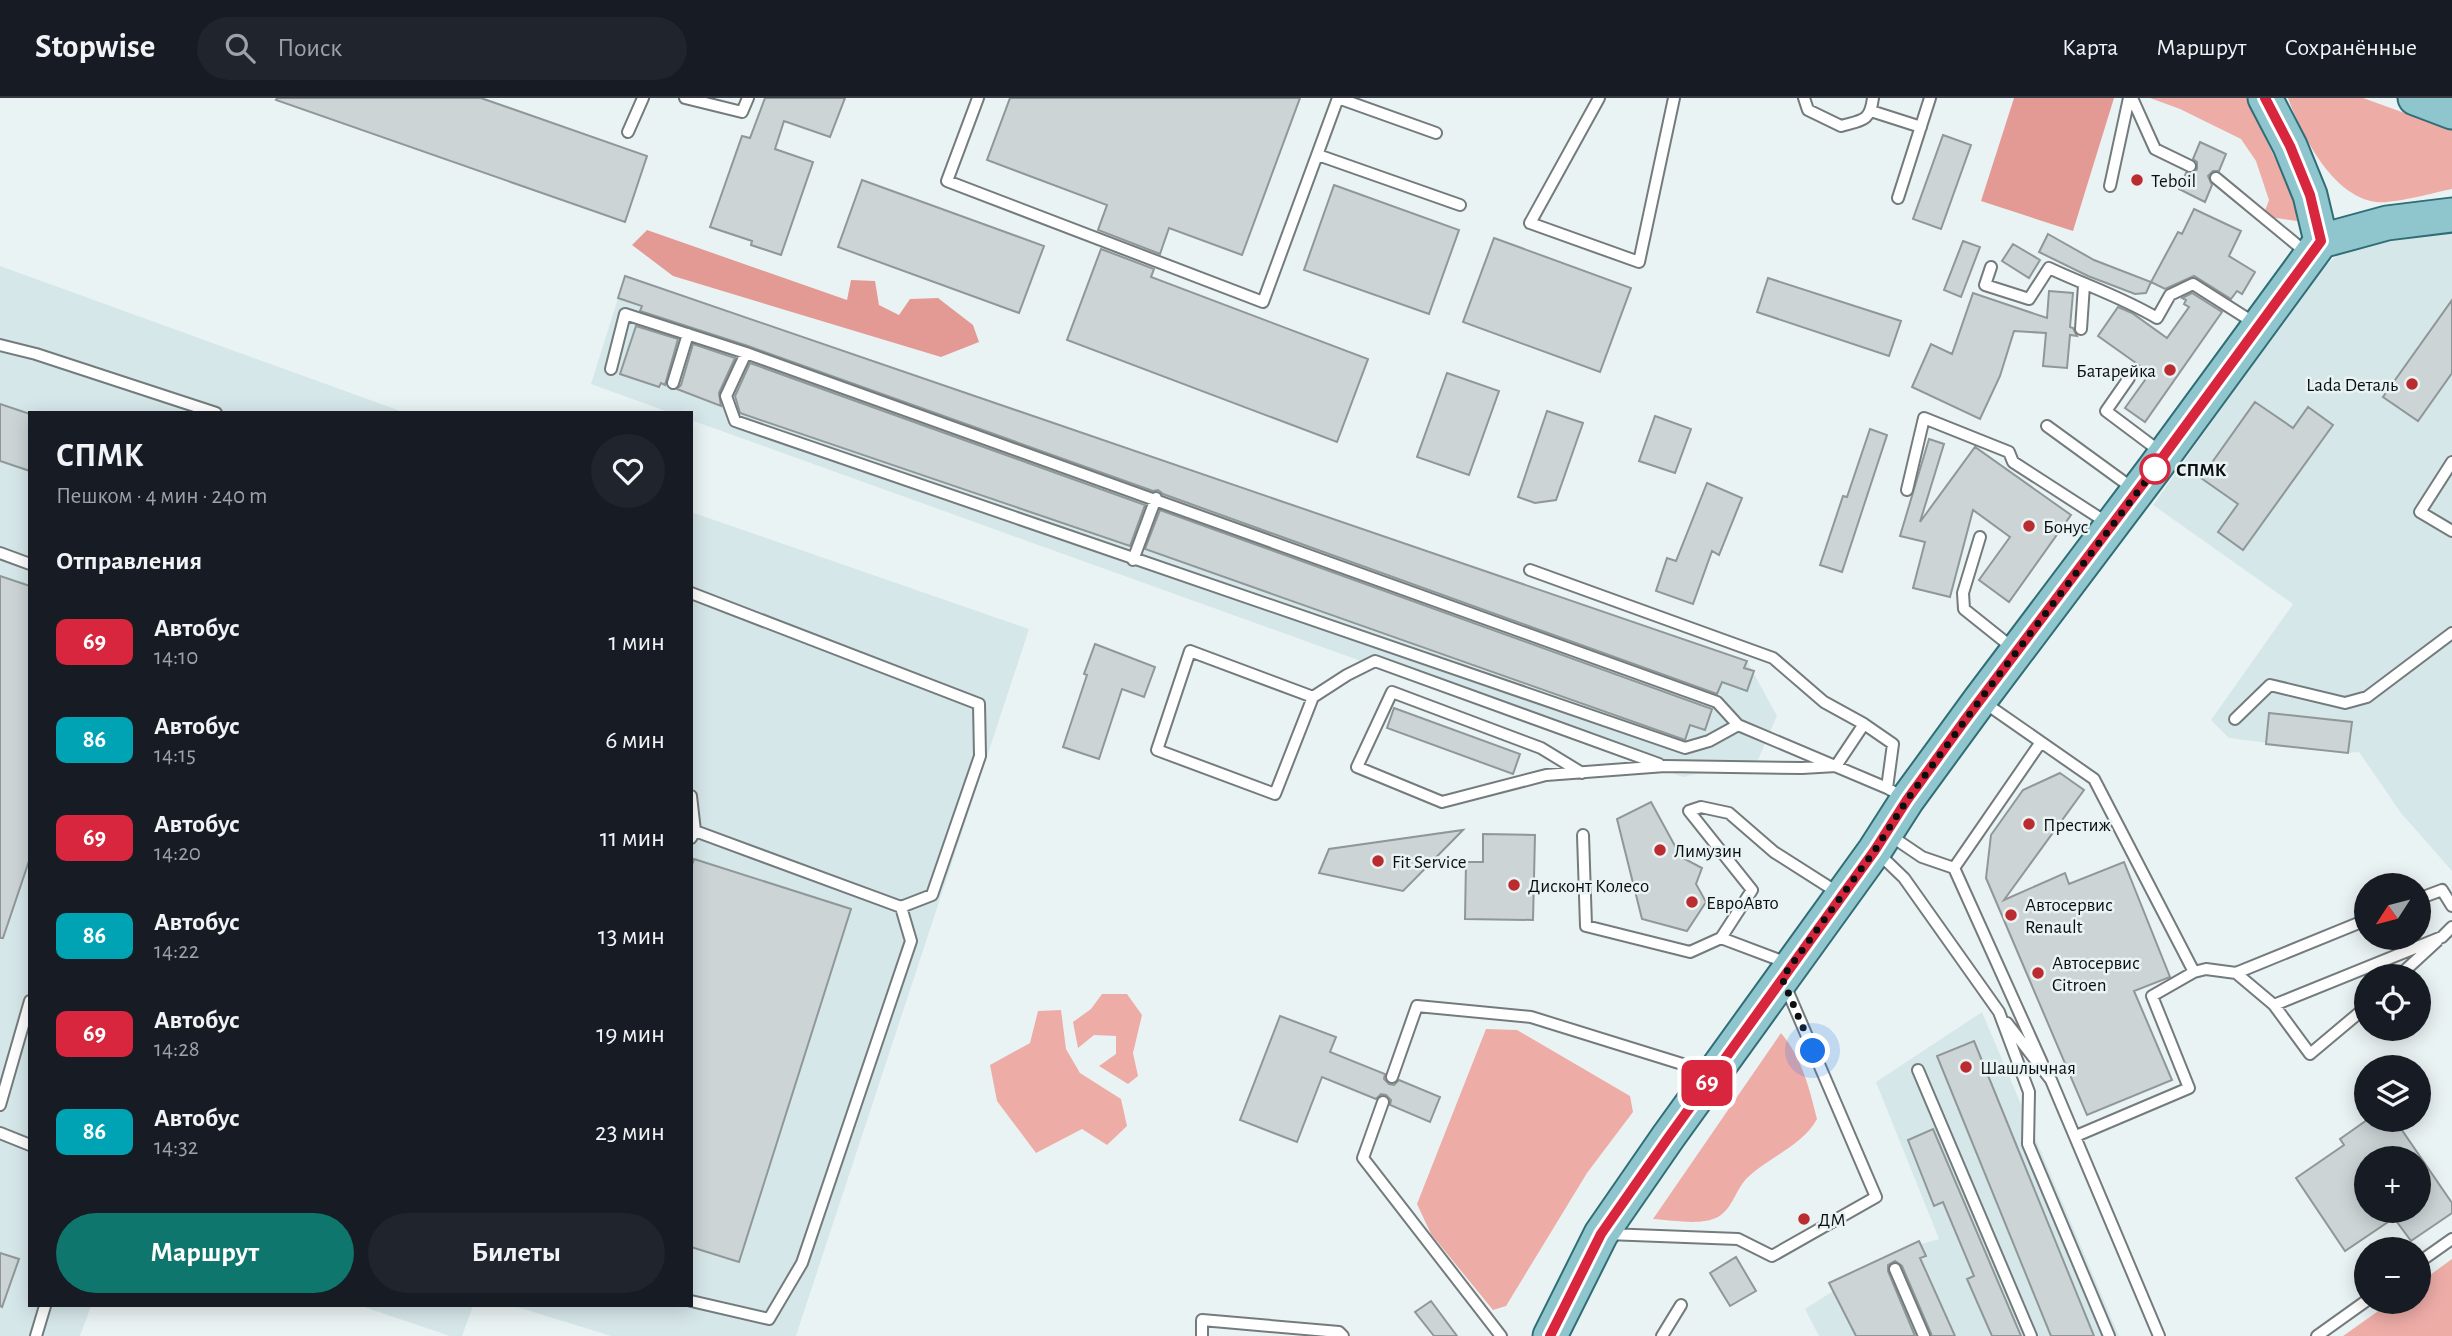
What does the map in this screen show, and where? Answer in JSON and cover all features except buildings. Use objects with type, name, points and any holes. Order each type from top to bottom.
[{"type":"main road","points":[[2265,98],[2290,146],[2310,195],[2316,248]]},
{"type":"main road","points":[[2415,98],[2452,112]]},
{"type":"main road","points":[[2290,146],[2330,205],[2353,217],[2387,223]]},
{"type":"main road","points":[[1550,1336],[1601,1234],[1881,842],[1897,794],[1980,700],[2165,455],[2316,248],[2387,223],[2452,215]]},
{"type":"lane","points":[[628,132],[642,98]]},
{"type":"lane","points":[[685,98],[742,112],[748,98]]},
{"type":"lane","points":[[978,98],[947,181],[1263,302],[1338,98],[1436,133]]},
{"type":"lane","points":[[1598,98],[1530,223],[1639,262],[1674,98]]},
{"type":"lane","points":[[1804,98],[1808,110],[1841,126],[1864,120],[1871,111],[1873,98]]},
{"type":"lane","points":[[1898,198],[1930,98]]},
{"type":"lane","points":[[2131,98],[2155,149],[2190,166]]},
{"type":"lane","points":[[2110,187],[2131,98]]},
{"type":"lane","points":[[1871,111],[1921,127]]},
{"type":"lane","points":[[1318,155],[1460,205]]},
{"type":"lane","points":[[2216,178],[2316,248]]},
{"type":"lane","points":[[1991,267],[1985,285],[2029,299],[2049,268],[2084,285],[2128,301],[2157,317],[2170,295],[2193,284],[2258,325]]},
{"type":"lane","points":[[2081,329],[2084,285]]},
{"type":"lane","points":[[611,369],[625,314],[747,353],[1717,702],[1738,725],[1897,794],[1893,744],[1824,702],[1773,658],[1530,569]]},
{"type":"lane","points":[[673,383],[688,334]]},
{"type":"lane","points":[[0,345],[36,354],[196,410]]},
{"type":"lane","points":[[747,353],[726,396],[735,421],[1685,748],[1709,741],[1738,725]]},
{"type":"lane","points":[[2129,378],[2106,411],[2165,455]]},
{"type":"lane","points":[[1907,490],[1924,418],[2009,452],[2013,462],[2112,525]]},
{"type":"lane","points":[[2046,426],[2137,491]]},
{"type":"lane","points":[[2452,462],[2420,512],[2452,531]]},
{"type":"lane","points":[[1133,559],[1156,498]]},
{"type":"lane","points":[[1980,537],[1963,593],[1964,609],[2016,651]]},
{"type":"lane","points":[[0,553],[28,563]]},
{"type":"lane","points":[[693,594],[979,704],[980,756],[932,895],[901,907],[693,835]]},
{"type":"lane","points":[[2235,719],[2270,685],[2345,703],[2367,697],[2452,633]]},
{"type":"lane","points":[[1313,697],[1190,651],[1157,750],[1275,794],[1313,697],[1375,661],[1665,766]]},
{"type":"lane","points":[[1582,773],[1541,748],[1392,692],[1357,767],[1442,802],[1546,775],[1582,773],[1665,766],[1836,766]]},
{"type":"lane","points":[[1980,700],[2094,779],[2194,972]]},
{"type":"lane","points":[[1836,766],[1864,724]]},
{"type":"lane","points":[[1954,868],[2040,742]]},
{"type":"lane","points":[[1583,835],[1586,926],[1690,951],[1721,938],[1752,890],[1689,811],[1701,807],[1729,813],[1774,852],[1842,895]]},
{"type":"lane","points":[[1881,842],[1954,868],[2076,1136],[2159,1336]]},
{"type":"lane","points":[[1881,842],[1999,1012],[2051,1080]]},
{"type":"lane","points":[[2431,894],[2442,890],[2452,906]]},
{"type":"lane","points":[[693,1301],[769,1319],[802,1263],[911,942],[901,907]]},
{"type":"lane","points":[[2076,1136],[2189,1088],[2152,996],[2194,972],[2206,969],[2236,973],[2354,925]]},
{"type":"lane","points":[[2412,964],[2452,927]]},
{"type":"lane","points":[[2274,1006],[2442,937]]},
{"type":"lane","points":[[1601,1234],[1738,1238],[1772,1256],[1876,1197],[1787,971],[1721,938]]},
{"type":"lane","points":[[2236,973],[2274,1006],[2310,1054],[2354,1017]]},
{"type":"lane","points":[[1392,1077],[1417,1006],[1531,1017],[1714,1074]]},
{"type":"lane","points":[[0,1105],[28,1008]]},
{"type":"lane","points":[[1999,1012],[2029,1092],[2028,1144],[2109,1336]]},
{"type":"lane","points":[[1918,1070],[2031,1336]]},
{"type":"lane","points":[[1383,1102],[1363,1158],[1502,1336]]},
{"type":"lane","points":[[0,1133],[28,1144]]},
{"type":"lane","points":[[2431,1253],[2452,1238]]},
{"type":"lane","points":[[1895,1269],[1924,1336]]},
{"type":"lane","points":[[1662,1336],[1681,1305]]},
{"type":"lane","points":[[36,1336],[46,1307]]},
{"type":"lane","points":[[2317,1336],[2354,1310]]},
{"type":"lane","points":[[1202,1336],[1202,1320],[1339,1332],[1343,1336]]},
{"type":"shaded area","points":[[2014,98],[2114,98],[2073,231],[1981,201]]},
{"type":"shaded area","points":[[2150,98],[2246,98],[2295,200],[2297,221],[2263,216],[2269,200],[2256,161],[2241,139],[2180,109]]},
{"type":"shaded area","points":[[2288,98],[2363,98],[2452,130],[2452,189],[2392,201],[2376,202],[2360,197],[2346,188],[2321,162],[2301,129]]},
{"type":"shaded area","points":[[2452,225],[2452,871],[2401,813],[2359,752],[2348,753],[2229,738],[2211,720],[2293,604],[2153,505],[2317,273],[2340,253],[2374,241]]},
{"type":"shaded area","points":[[647,230],[847,300],[851,280],[875,281],[879,305],[899,315],[910,299],[938,298],[973,325],[979,342],[941,357],[673,276],[632,245]]},
{"type":"shaded area","points":[[0,266],[400,411],[28,411],[28,1307],[91,1307],[80,1336],[0,1336]]},
{"type":"shaded area","points":[[625,276],[1747,661],[1777,716],[1758,760],[1683,777],[693,421],[693,411],[665,411],[591,384]]},
{"type":"shaded area","points":[[693,513],[1029,629],[796,1336],[611,1336],[517,1307],[693,1307]]},
{"type":"shaded area","points":[[1102,994],[1127,994],[1142,1015],[1133,1053],[1138,1076],[1128,1084],[1099,1066],[1116,1054],[1116,1036],[1094,1035],[1078,1048],[1073,1022],[1091,1009]]},
{"type":"shaded area","points":[[1061,1010],[1066,1049],[1080,1073],[1121,1099],[1127,1126],[1107,1145],[1082,1129],[1036,1153],[997,1101],[990,1065],[1030,1043],[1038,1011]]},
{"type":"shaded area","points":[[1982,1012],[2119,1336],[1819,1336],[1805,1309],[1896,1251],[1939,1239],[1876,1082]]},
{"type":"shaded area","points":[[1486,1029],[1517,1030],[1630,1096],[1633,1112],[1587,1173],[1506,1306],[1493,1310],[1431,1234],[1417,1204]]},
{"type":"shaded area","points":[[1781,1033],[1800,1063],[1808,1084],[1817,1119],[1811,1128],[1803,1137],[1747,1178],[1727,1209],[1718,1217],[1695,1222],[1653,1219]]},
{"type":"shaded area","points":[[2452,1259],[2452,1336],[2343,1336],[2374,1314],[2431,1314],[2431,1274]]},
{"type":"shaded area","points":[[364,1307],[473,1307],[462,1336],[450,1336]]},
{"type":"bus line","name":"69","points":[[1550,1336],[1601,1234],[1668,1138],[1965,720],[2321,241],[2310,195],[2290,146],[2265,98]]},
{"type":"place","name":"Teboil","points":[[2137,180]]},
{"type":"place","name":"Батарейка","points":[[2170,370]]},
{"type":"place","name":"Lada Dеталь","points":[[2412,384]]},
{"type":"place","name":"СПМК","points":[[2155,469]]},
{"type":"place","name":"Бонус","points":[[2029,526]]},
{"type":"place","name":"Престиж","points":[[2029,824]]},
{"type":"place","name":"Лимузин","points":[[1660,850]]},
{"type":"place","name":"Fit Service","points":[[1378,861]]},
{"type":"place","name":"Дисконт Колесо","points":[[1514,885]]},
{"type":"place","name":"ЕвроАвто","points":[[1692,902]]},
{"type":"place","name":"Автосервис Renault","points":[[2011,915]]},
{"type":"place","name":"Автосервис Citroen","points":[[2038,973]]},
{"type":"place","name":"Шашлычная","points":[[1966,1067]]},
{"type":"place","name":"ДМ","points":[[1804,1219]]},
{"type":"route","points":[[1813,1051],[1782,978],[1980,700],[2155,469]]}]
